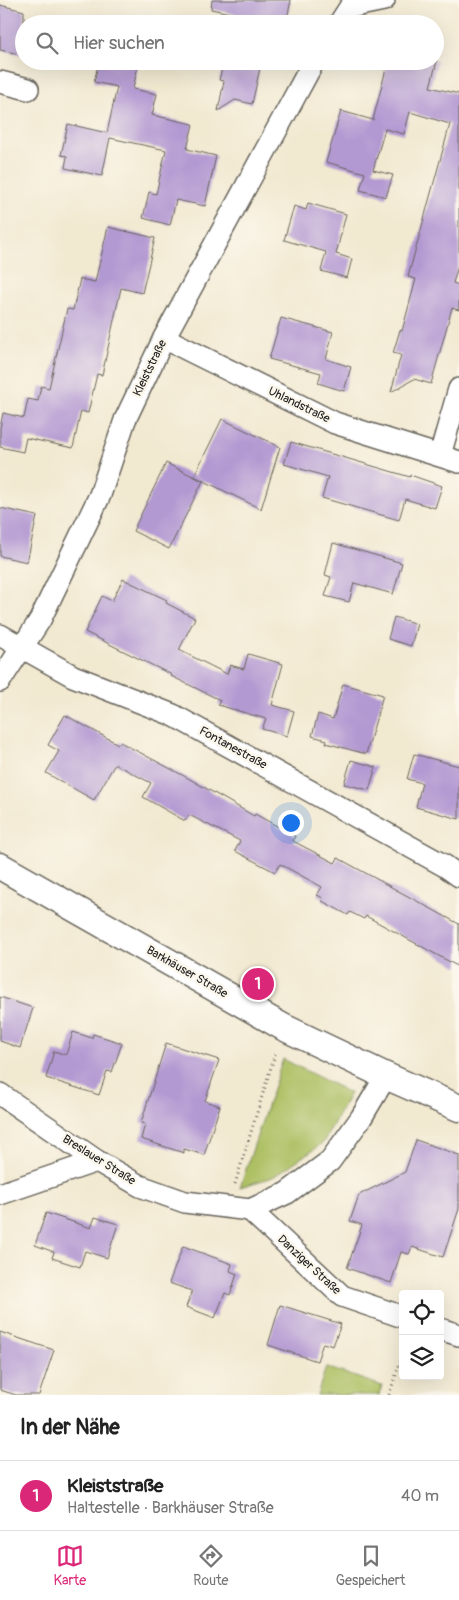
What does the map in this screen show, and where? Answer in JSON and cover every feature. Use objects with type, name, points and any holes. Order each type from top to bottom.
[{"type":"street","points":[[345,10],[384,0]]},
{"type":"street","name":"Kleiststraße","points":[[0,681],[40,620],[100,495],[124,420],[164,338],[309,70]]},
{"type":"street","points":[[0,82],[28,89]]},
{"type":"street","name":"Uhlandstraße","points":[[164,338],[335,423],[450,459],[459,389]]},
{"type":"street","name":"Fontanestraße","points":[[0,635],[73,676],[174,715],[445,866],[459,876]]},
{"type":"street","name":"Barkhäuser Straße","points":[[0,866],[283,1027],[459,1108]]},
{"type":"street","name":"Breslauer Straße","points":[[0,1094],[97,1161],[140,1186],[185,1202],[250,1210],[287,1193],[330,1161],[361,1118],[386,1076]]},
{"type":"street","points":[[0,1194],[97,1161]]},
{"type":"street","name":"Danziger Straße","points":[[250,1210],[342,1296],[399,1315]]},
{"type":"street","points":[[444,1330],[459,1335]]},
{"type":"path","points":[[226,1208],[283,1027]]},
{"type":"path","points":[[388,1395],[399,1365]]},
{"type":"green space","points":[[283,1059],[350,1093],[323,1143],[273,1177],[240,1187]]},
{"type":"green space","points":[[326,1367],[382,1386],[379,1395],[317,1395]]},
{"type":"building","points":[[212,0],[291,0],[288,15],[239,15],[211,9]]},
{"type":"building","points":[[0,5],[24,11],[24,15],[15,15],[15,53],[0,50]]},
{"type":"building","points":[[97,70],[137,70],[133,89],[157,94],[152,115],[193,124],[187,149],[216,156],[205,206],[176,200],[170,225],[143,218],[149,192],[156,194],[166,150],[110,138],[102,176],[65,168],[67,156],[61,155],[68,124],[107,133],[117,87],[94,82]]},
{"type":"building","points":[[222,70],[260,70],[252,104],[235,100],[218,111],[224,81],[219,80]]},
{"type":"building","points":[[386,70],[435,70],[430,87],[459,94],[459,263],[453,283],[459,285],[459,310],[452,308],[431,384],[414,379],[391,392],[401,355],[393,353],[400,330],[402,331],[416,279],[408,277],[450,124],[410,112],[404,134],[385,129],[373,170],[393,175],[386,197],[360,190],[365,173],[326,162],[341,111],[373,120]]},
{"type":"building","points":[[308,203],[346,214],[336,254],[352,259],[347,278],[321,271],[326,252],[284,240],[294,206],[306,210]]},
{"type":"building","points":[[108,227],[155,238],[142,293],[121,288],[102,375],[97,374],[88,413],[81,411],[73,448],[26,438],[23,452],[0,447],[0,428],[3,413],[24,418],[28,399],[38,401],[41,386],[49,388],[67,309],[73,310],[80,279],[95,282]]},
{"type":"building","points":[[281,318],[333,332],[326,359],[351,367],[344,391],[318,383],[321,373],[269,359]]},
{"type":"building","points":[[222,419],[280,447],[261,509],[194,476]]},
{"type":"building","points":[[291,442],[410,477],[410,475],[442,486],[435,508],[405,499],[399,520],[322,498],[328,477],[284,464]]},
{"type":"building","points":[[166,463],[203,481],[169,549],[133,531]]},
{"type":"building","points":[[0,508],[37,516],[27,562],[0,556]]},
{"type":"building","points":[[333,543],[402,563],[393,594],[354,583],[349,602],[325,596],[331,577],[325,575]]},
{"type":"building","points":[[123,579],[167,600],[166,603],[195,618],[179,650],[227,674],[230,665],[244,669],[248,654],[283,664],[272,705],[294,711],[287,736],[262,729],[266,719],[218,705],[220,700],[85,632],[102,596],[112,601]]},
{"type":"building","points":[[394,617],[417,624],[411,646],[388,639]]},
{"type":"building","points":[[343,684],[383,695],[366,754],[326,743],[327,740],[312,736],[318,714],[333,719]]},
{"type":"building","points":[[65,715],[118,744],[120,742],[254,816],[255,814],[295,836],[293,841],[335,863],[338,858],[459,924],[459,967],[366,916],[364,919],[350,912],[348,915],[322,901],[323,898],[317,895],[322,887],[280,864],[275,872],[235,851],[240,841],[189,815],[185,821],[143,797],[151,783],[115,764],[94,800],[46,773],[59,751],[48,745]]},
{"type":"building","points":[[414,754],[459,766],[459,819],[416,807],[422,783],[407,779]]},
{"type":"building","points":[[351,760],[376,767],[369,790],[344,784]]},
{"type":"building","points":[[0,997],[33,1008],[20,1048],[0,1041]]},
{"type":"building","points":[[73,1032],[92,1038],[93,1034],[122,1043],[112,1072],[107,1071],[99,1095],[46,1078],[54,1051],[66,1055]]},
{"type":"building","points":[[166,1043],[219,1060],[205,1101],[220,1106],[204,1155],[184,1149],[184,1153],[141,1139],[145,1124],[141,1123]]},
{"type":"building","points":[[416,1140],[459,1155],[459,1209],[443,1257],[412,1247],[409,1254],[401,1252],[391,1283],[347,1268],[362,1225],[350,1221],[359,1195],[405,1172]]},
{"type":"building","points":[[46,1213],[91,1228],[95,1217],[118,1224],[107,1258],[85,1251],[80,1267],[52,1258],[54,1252],[35,1245]]},
{"type":"building","points":[[183,1246],[232,1264],[230,1271],[237,1274],[230,1295],[225,1293],[215,1318],[186,1307],[192,1291],[169,1283]]},
{"type":"building","points":[[280,1305],[341,1324],[333,1346],[323,1343],[317,1361],[268,1345]]},
{"type":"building","points":[[0,1332],[54,1350],[39,1395],[16,1395],[0,1390]]},
{"type":"place","name":"Kleiststraße","points":[[258,984]]}]
